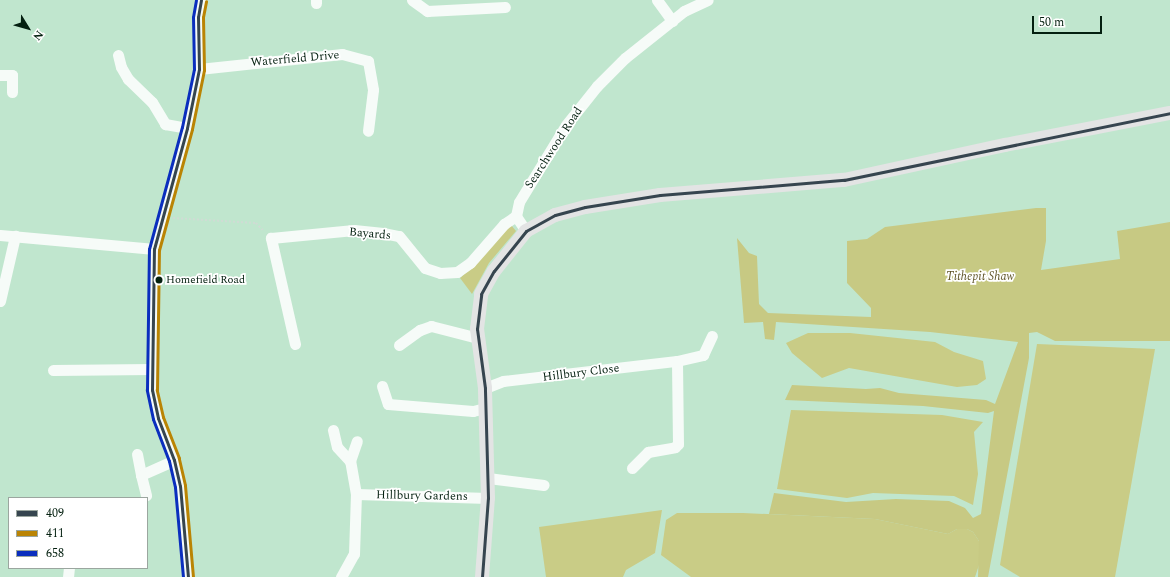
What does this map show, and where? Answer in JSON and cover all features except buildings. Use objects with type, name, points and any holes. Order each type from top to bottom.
[{"type":"main road","points":[[482,577],[488,498],[488,478],[485,388],[478,338],[481,294],[494,271],[526,231],[555,215],[585,207],[676,194],[844,180],[1005,145],[1170,113]]},
{"type":"street","points":[[188,577],[180,486],[174,460],[158,418],[152,390],[151,370],[154,249],[161,217],[187,128],[199,69],[198,17],[201,0]]},
{"type":"street","points":[[412,0],[427,11],[505,7]]},
{"type":"street","points":[[657,0],[672,21]]},
{"type":"street","name":"Searchwood Road","points":[[516,216],[519,202],[566,125],[597,86],[624,58],[672,21],[708,0]]},
{"type":"street","name":"Waterfield Drive","points":[[199,69],[342,54],[368,61],[373,90],[368,131]]},
{"type":"street","points":[[118,55],[120,67],[128,79],[152,102],[166,124],[187,128]]},
{"type":"street","points":[[0,75],[12,75],[12,92]]},
{"type":"street","points":[[516,216],[526,231]]},
{"type":"street","name":"Bayards","points":[[271,238],[354,230],[383,233],[399,236],[425,268],[440,273],[457,272],[470,263],[504,224],[516,216]]},
{"type":"street","points":[[0,235],[154,249]]},
{"type":"street","points":[[0,301],[15,236]]},
{"type":"street","points":[[271,238],[295,344]]},
{"type":"street","points":[[399,345],[420,330],[431,326],[478,338]]},
{"type":"street","name":"Hillbury Close","points":[[485,388],[503,381],[677,361],[703,355],[712,336]]},
{"type":"street","points":[[632,468],[648,452],[675,447],[678,444],[677,361]]},
{"type":"street","points":[[53,370],[151,370]]},
{"type":"street","points":[[382,386],[388,404],[473,411],[485,408]]},
{"type":"street","points":[[333,430],[337,447],[350,461]]},
{"type":"street","points":[[341,577],[354,554],[356,494],[350,461],[357,441]]},
{"type":"street","points":[[137,454],[146,495]]},
{"type":"street","points":[[141,475],[174,460]]},
{"type":"street","points":[[488,478],[544,485]]},
{"type":"street","name":"Hillbury Gardens","points":[[356,494],[488,498]]},
{"type":"path","points":[[161,217],[256,223],[271,238]]},
{"type":"green space","name":"Tithepit Shaw","points":[[1046,208],[1046,241],[1041,270],[1120,259],[1117,231],[1170,222],[1170,341],[1055,341],[1037,332],[1029,333],[1029,358],[988,577],[978,577],[979,541],[973,532],[967,529],[957,529],[948,534],[875,519],[769,514],[774,493],[846,502],[896,499],[949,501],[965,508],[973,518],[981,514],[994,411],[988,413],[923,406],[785,400],[792,385],[866,389],[880,388],[899,393],[986,400],[995,404],[1018,342],[930,332],[776,322],[774,340],[765,339],[763,322],[744,323],[737,238],[749,253],[757,256],[759,304],[768,313],[871,317],[871,308],[847,283],[847,241],[867,239],[885,227]]},
{"type":"green space","points":[[511,225],[516,231],[489,263],[472,294],[460,278],[471,268],[506,227]]},
{"type":"green space","points":[[808,333],[850,333],[935,342],[954,352],[983,361],[986,379],[977,385],[957,387],[849,368],[822,378],[792,353],[786,343]]},
{"type":"green space","points":[[1037,344],[1155,349],[1115,577],[1020,577],[1000,565]]},
{"type":"green space","points":[[791,410],[942,415],[983,422],[974,432],[978,474],[973,505],[954,496],[873,493],[847,498],[777,489]]},
{"type":"green space","points":[[662,510],[655,553],[626,570],[623,577],[546,577],[539,527]]},
{"type":"green space","points":[[677,513],[743,513],[875,519],[948,534],[957,529],[967,529],[973,532],[979,541],[979,565],[975,577],[691,577],[661,555],[666,520]]},
{"type":"transit line","name":"658","points":[[183,577],[175,487],[169,461],[153,419],[147,390],[149,249],[182,127],[194,69],[193,17],[196,0]]},
{"type":"transit line","name":"409","points":[[188,577],[180,486],[174,460],[158,418],[152,390],[154,249],[187,128],[199,69],[198,17],[201,0]]},
{"type":"transit line","name":"411","points":[[193,577],[185,485],[179,458],[163,417],[157,390],[159,250],[192,129],[204,70],[203,17],[206,1]]},
{"type":"transit line","name":"409","points":[[482,577],[488,498],[485,388],[477,329],[481,294],[494,271],[526,231],[555,215],[585,207],[660,195],[844,180],[1170,113]]},
{"type":"place","name":"Homefield Road","points":[[159,280]]}]
